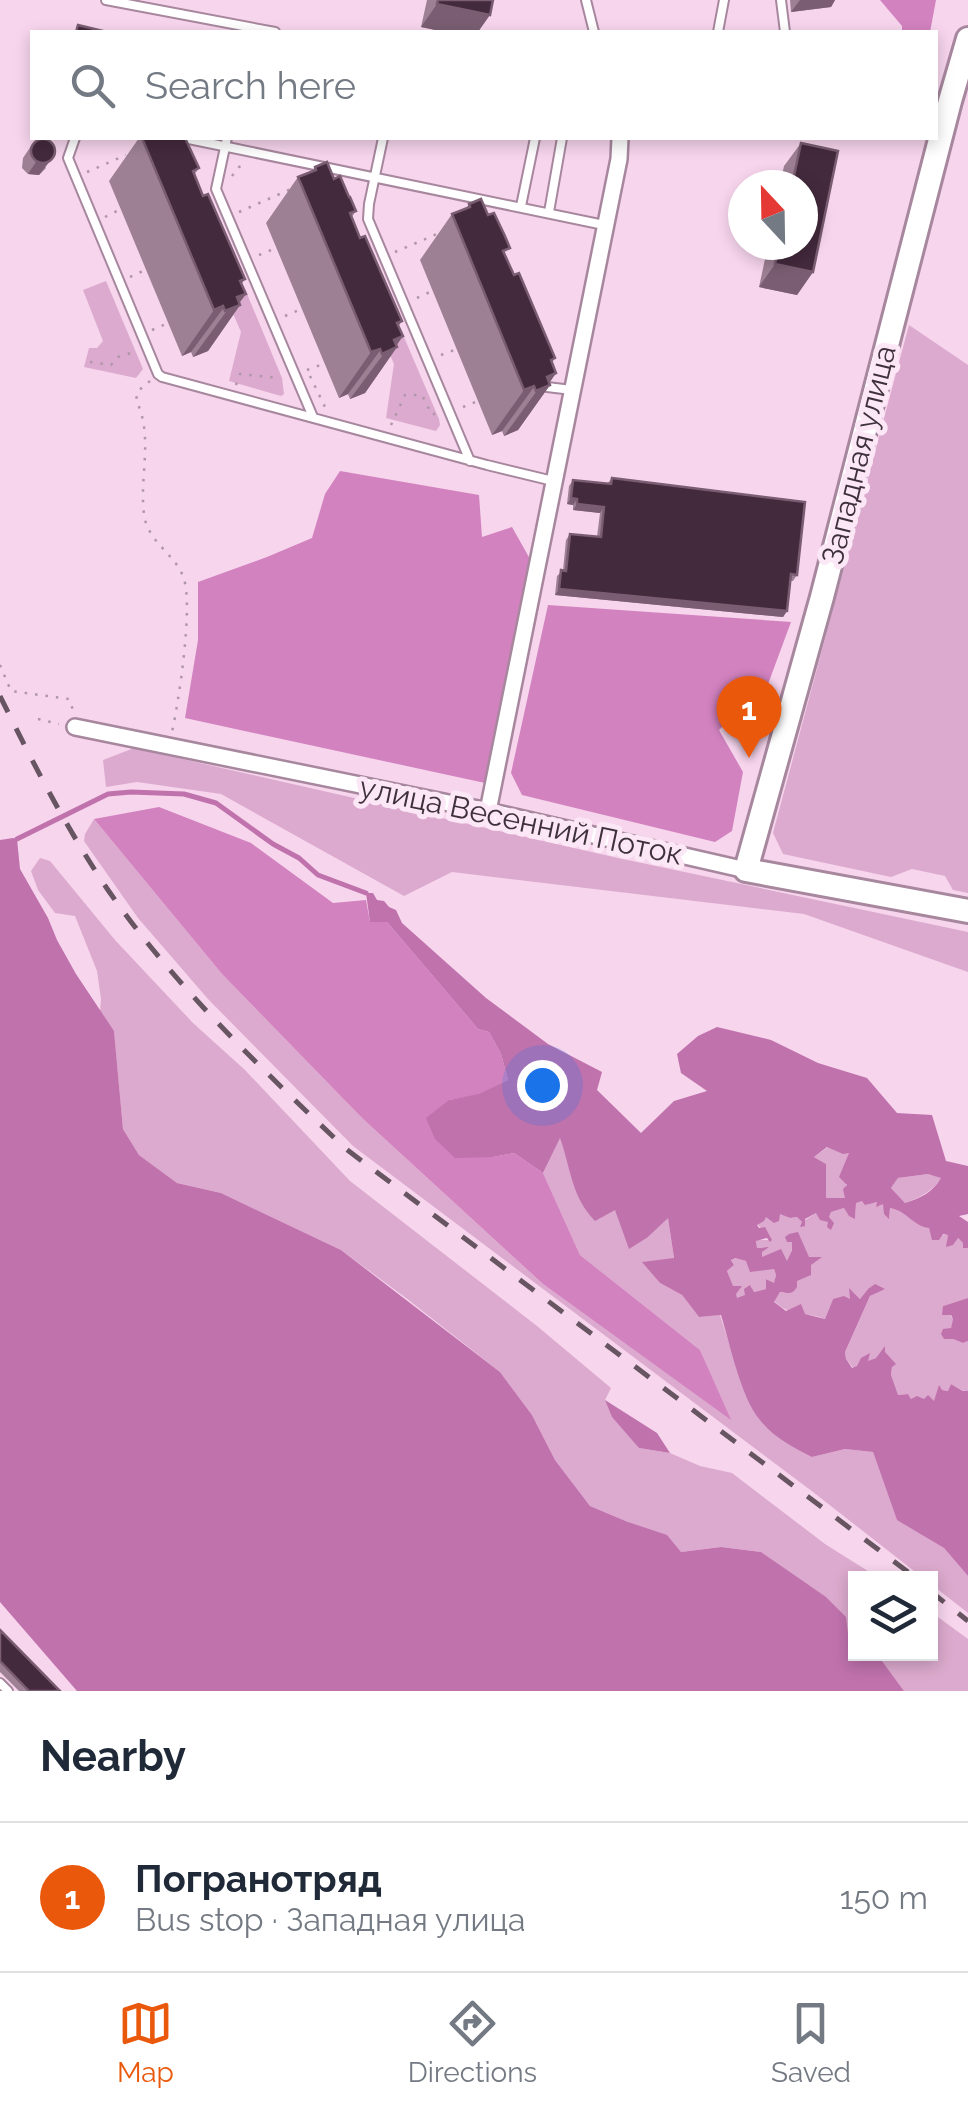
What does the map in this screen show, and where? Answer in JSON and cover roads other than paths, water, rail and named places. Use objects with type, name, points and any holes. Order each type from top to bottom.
[{"type":"street","name":"Западная улица","points":[[746,870],[959,105],[968,39]]},
{"type":"street","points":[[488,812],[620,140]]},
{"type":"street","name":"улица Весенний Поток","points":[[75,720],[746,870],[968,910]]},
{"type":"lane","points":[[106,0],[146,4],[265,30]]},
{"type":"lane","points":[[586,0],[594,30]]},
{"type":"lane","points":[[718,30],[724,0]]},
{"type":"lane","points":[[782,0],[785,30]]},
{"type":"lane","points":[[74,140],[68,158],[162,377],[554,481]]},
{"type":"lane","points":[[383,140],[368,219],[470,461]]},
{"type":"lane","points":[[522,206],[534,140]]},
{"type":"lane","points":[[549,212],[562,140]]},
{"type":"lane","points":[[313,417],[216,190],[226,142],[604,225]]},
{"type":"lane","points":[[465,206],[468,195]]},
{"type":"lane","points":[[540,382],[547,387],[572,390]]},
{"type":"lane","points":[[0,1683],[8,1691]]},
{"type":"waterway","points":[[17,839],[108,794],[184,794],[216,803],[318,875],[366,893]]},
{"type":"railway","points":[[0,696],[64,819],[134,926],[220,1026],[314,1119],[346,1149],[907,1571]]},
{"type":"railway","points":[[938,1597],[968,1621]]},
{"type":"place","name":"Погранотряд","points":[[749,758]]}]
